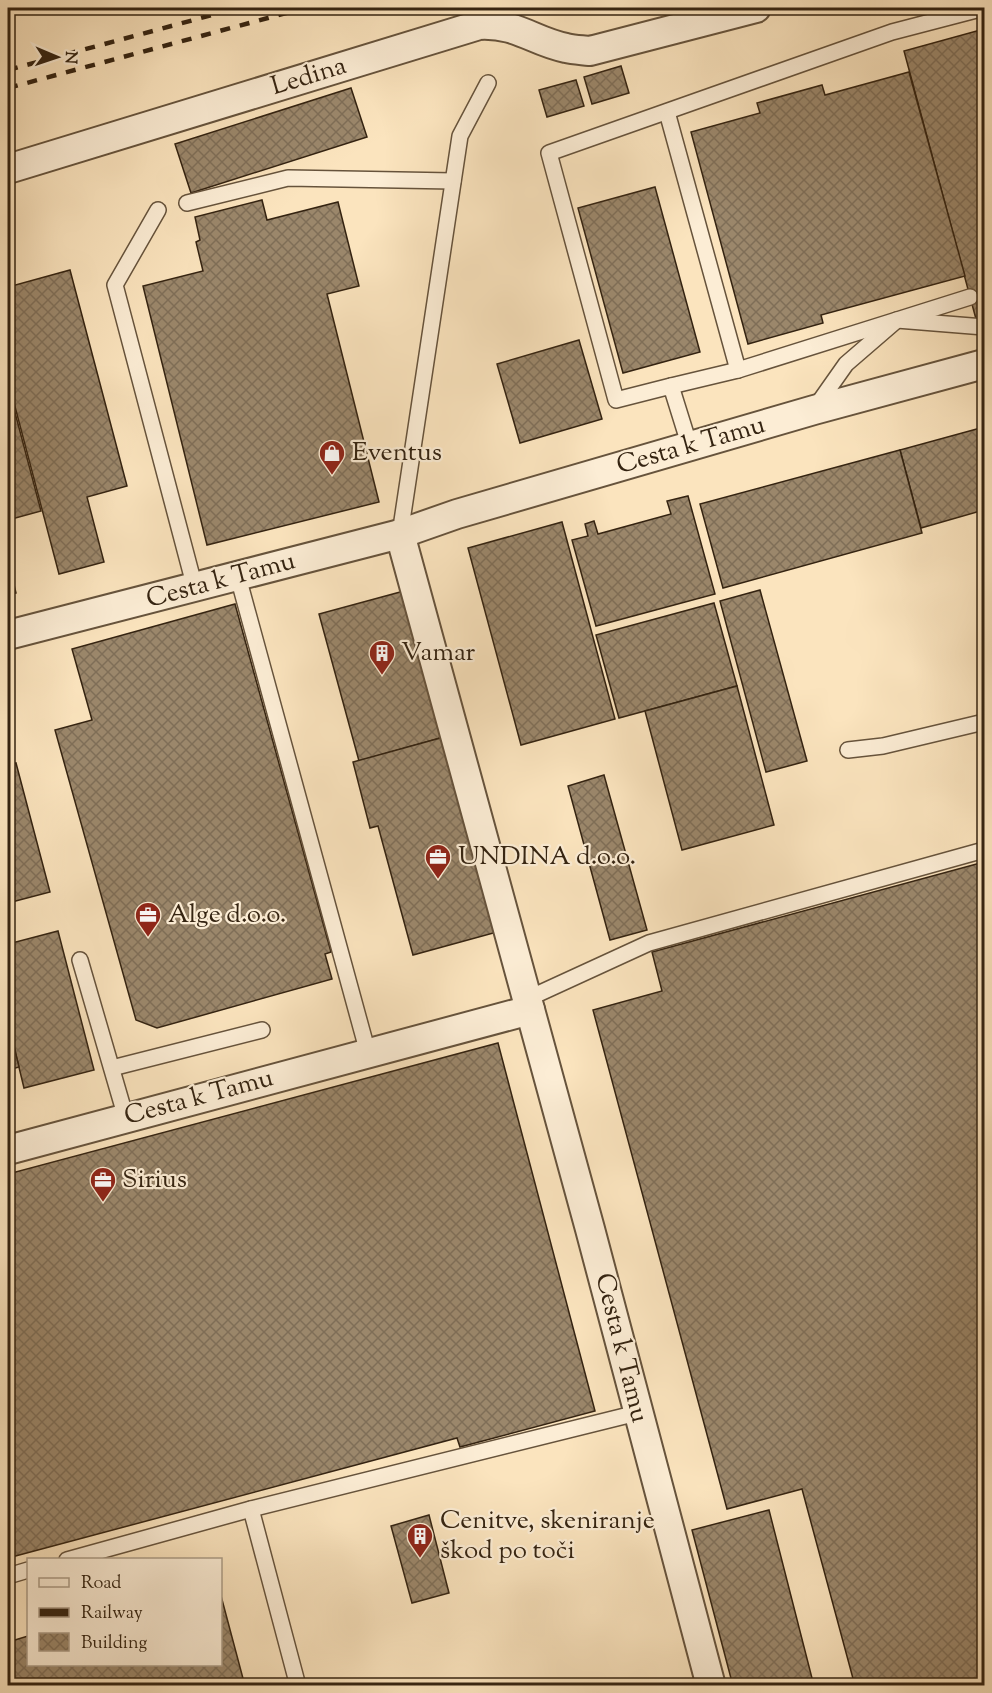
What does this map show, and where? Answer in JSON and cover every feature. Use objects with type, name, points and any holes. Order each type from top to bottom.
[{"type":"street","name":"Ledina","points":[[8,169],[479,25],[495,24],[519,28],[565,48],[590,51],[756,8]]},
{"type":"street","name":"Cesta k Tamu","points":[[8,635],[400,534],[457,514],[814,410],[984,364]]},
{"type":"street","name":"Cesta k Tamu","points":[[400,534],[529,1004],[711,1686]]},
{"type":"street","name":"Cesta k Tamu","points":[[8,1150],[368,1053],[529,1004]]},
{"type":"lane","points":[[970,297],[738,370],[616,400],[549,153],[892,32],[984,8]]},
{"type":"lane","name":"Cesta k Tamu","points":[[400,534],[460,136],[488,83]]},
{"type":"lane","points":[[667,112],[738,370]]},
{"type":"lane","points":[[186,203],[288,178],[453,181]]},
{"type":"lane","points":[[158,210],[115,285],[195,588]]},
{"type":"lane","points":[[814,410],[846,364],[897,320],[984,327]]},
{"type":"lane","points":[[671,386],[690,447]]},
{"type":"lane","points":[[238,577],[368,1053]]},
{"type":"lane","points":[[848,750],[883,746],[984,722]]},
{"type":"lane","points":[[529,1004],[648,943],[984,850]]},
{"type":"lane","points":[[80,960],[126,1118]]},
{"type":"lane","points":[[112,1068],[262,1030]]},
{"type":"lane","points":[[74,1558],[251,1509],[637,1413]]},
{"type":"lane","points":[[251,1509],[298,1686]]},
{"type":"lane","points":[[8,1576],[27,1570]]},
{"type":"building","points":[[984,29],[984,317],[976,319],[904,51]]},
{"type":"building","points":[[621,66],[629,93],[592,104],[584,77]]},
{"type":"building","points":[[909,72],[965,276],[821,315],[823,323],[748,344],[691,132],[760,113],[757,103],[822,85],[825,95]]},
{"type":"building","points":[[576,80],[584,106],[547,117],[539,90]]},
{"type":"building","points":[[351,88],[367,137],[191,193],[175,144]]},
{"type":"building","points":[[655,187],[700,352],[623,373],[578,208]]},
{"type":"building","points":[[262,200],[267,220],[338,202],[359,286],[327,294],[379,502],[207,545],[143,286],[203,271],[196,242],[200,240],[195,217]]},
{"type":"building","points":[[70,270],[127,486],[87,497],[104,562],[59,574],[8,380],[8,287]]},
{"type":"building","points":[[579,340],[602,419],[520,443],[497,364]]},
{"type":"building","points":[[8,386],[41,511],[8,520]]},
{"type":"building","points":[[984,427],[984,510],[921,528],[900,450]]},
{"type":"building","points":[[900,450],[922,533],[723,588],[700,504]]},
{"type":"building","points":[[688,496],[715,594],[596,626],[572,540],[588,536],[585,524],[594,521],[598,534],[671,514],[667,501]]},
{"type":"building","points":[[562,522],[615,719],[521,745],[468,548]]},
{"type":"building","points":[[8,561],[16,593],[8,595]]},
{"type":"building","points":[[760,590],[807,761],[766,772],[720,601]]},
{"type":"building","name":"Vamar","points":[[404,591],[444,737],[359,761],[319,614]]},
{"type":"building","points":[[714,603],[737,686],[619,718],[596,635]]},
{"type":"building","points":[[235,604],[331,952],[325,954],[332,979],[157,1028],[136,1020],[55,730],[92,720],[72,649]]},
{"type":"building","points":[[737,686],[774,825],[682,850],[645,711]]},
{"type":"building","name":"UNDINA d.o.o.","points":[[444,737],[497,932],[413,955],[378,826],[370,828],[353,762]]},
{"type":"building","points":[[16,763],[50,892],[8,903],[8,765]]},
{"type":"building","points":[[604,775],[647,930],[610,940],[568,786]]},
{"type":"building","points":[[984,862],[984,1686],[855,1686],[802,1489],[727,1509],[593,1010],[662,991],[652,952]]},
{"type":"building","points":[[58,931],[94,1070],[24,1088],[8,1022],[8,944]]},
{"type":"building","points":[[8,1022],[19,1067],[8,1070]]},
{"type":"building","points":[[498,1043],[595,1411],[460,1447],[457,1438],[8,1558],[8,1174]]},
{"type":"building","points":[[769,1510],[814,1686],[733,1686],[692,1530]]},
{"type":"building","name":"Cenitve, skeniranje škod po toči","points":[[429,1515],[449,1593],[412,1603],[391,1526]]},
{"type":"building","points":[[222,1600],[245,1686],[8,1686],[8,1642],[27,1636],[27,1666],[222,1666]]},
{"type":"railway","points":[[8,70],[238,8]]},
{"type":"railway","points":[[8,88],[305,8]]},
{"type":"place","name":"Eventus","points":[[332,476]]},
{"type":"place","name":"Vamar","points":[[382,676]]},
{"type":"place","name":"UNDINA d.o.o.","points":[[438,880]]},
{"type":"place","name":"Alge d.o.o.","points":[[148,938]]},
{"type":"place","name":"Sirius","points":[[103,1203]]},
{"type":"place","name":"Cenitve, skeniranje škod po toči","points":[[420,1559]]}]
